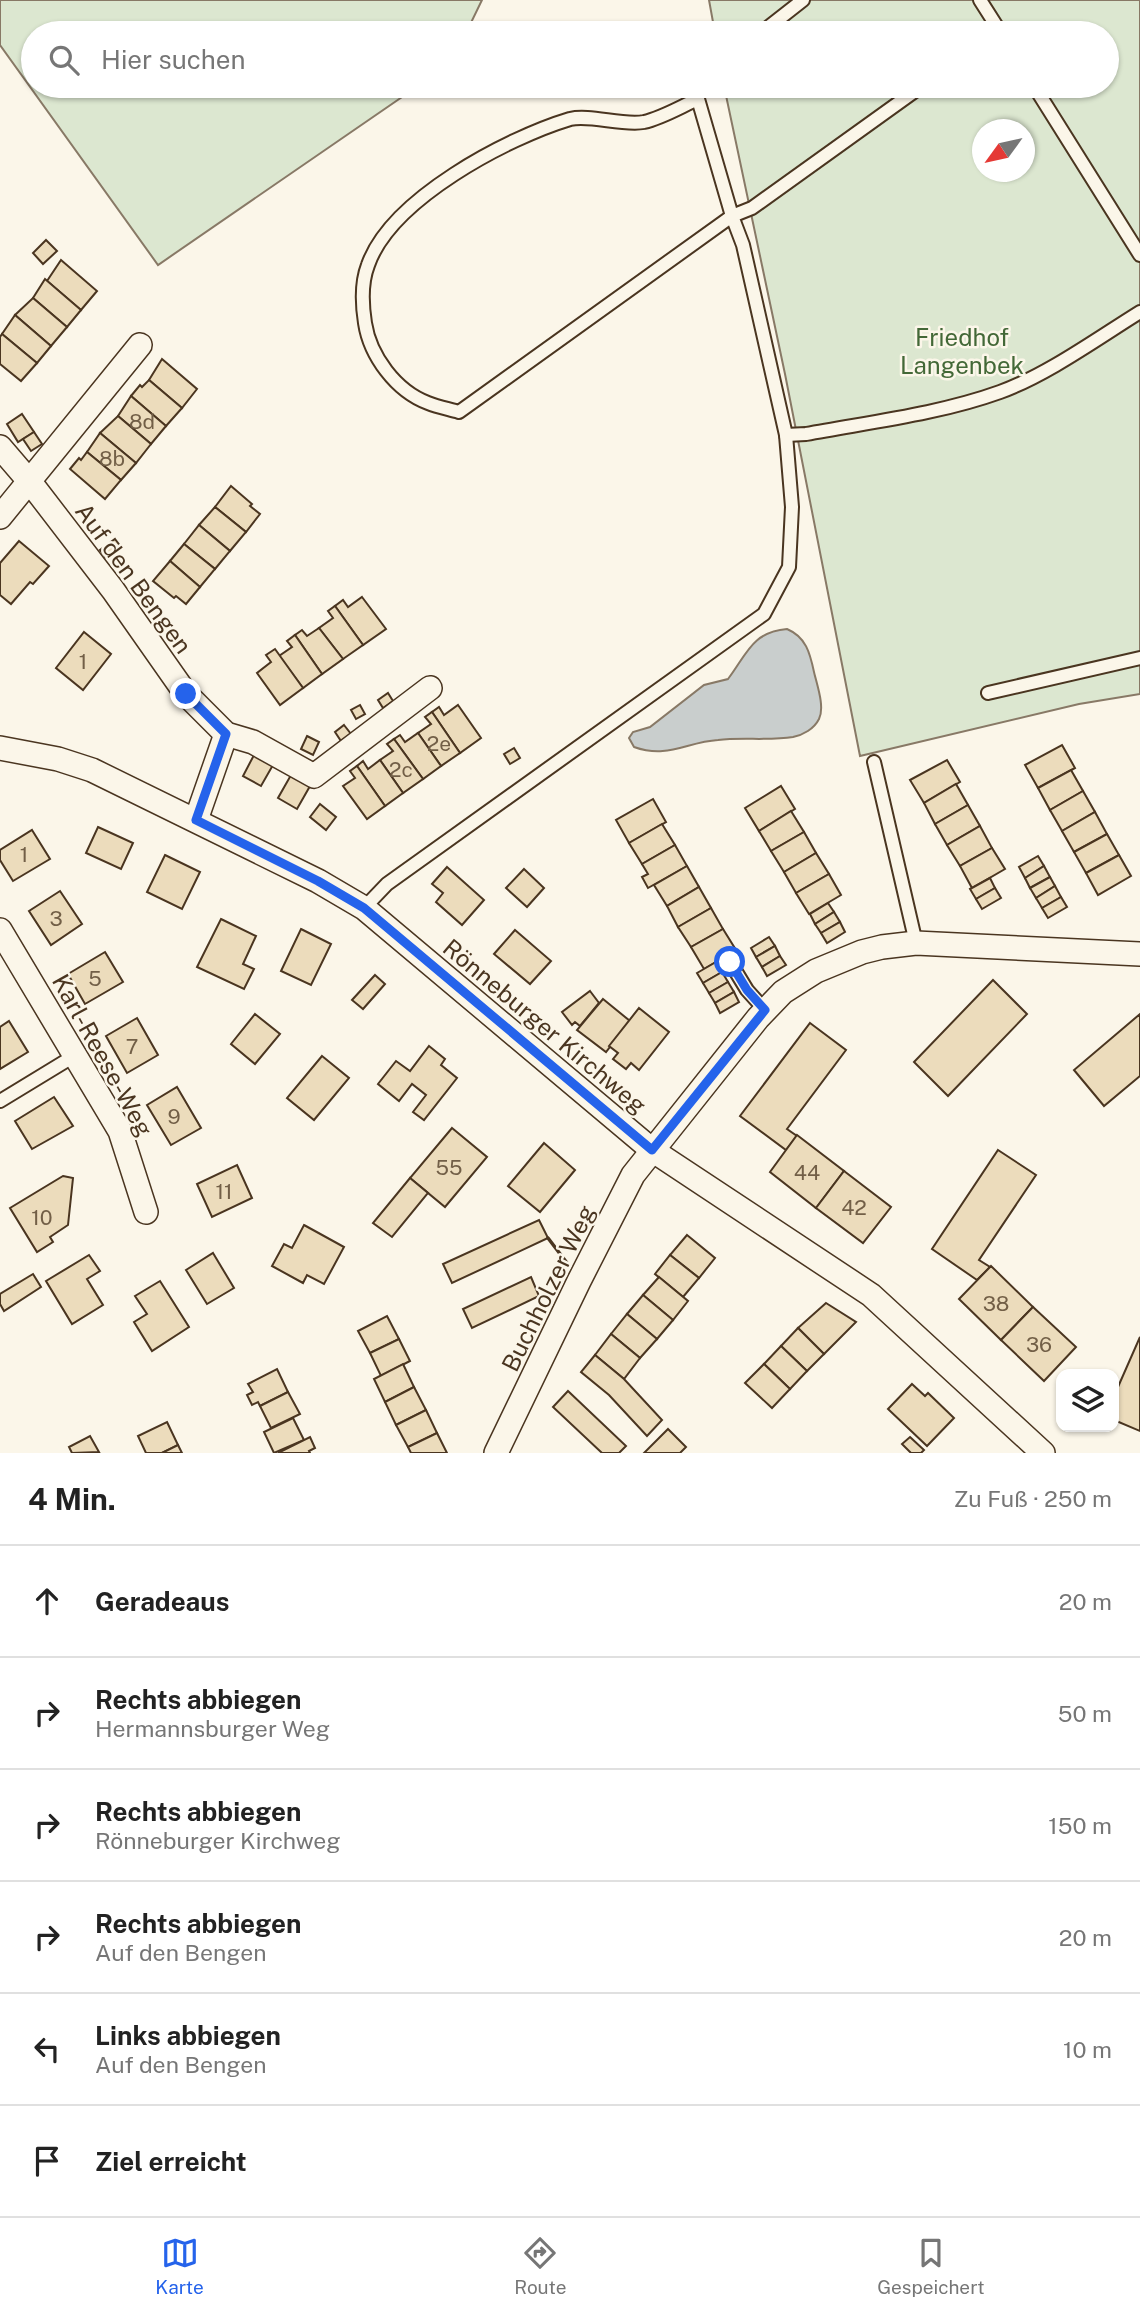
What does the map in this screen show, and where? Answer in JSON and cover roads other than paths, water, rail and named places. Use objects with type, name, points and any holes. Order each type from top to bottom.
[{"type":"street","points":[[0,517],[140,345]]},
{"type":"street","name":"Auf den Bengen","points":[[0,447],[113,590],[186,694],[226,734],[253,742],[314,776],[430,688]]},
{"type":"street","points":[[196,820],[226,734]]},
{"type":"street","name":"Rönneburger Kirchweg","points":[[0,748],[58,759],[92,770],[318,881],[364,908],[652,1150],[871,1295],[1043,1453]]},
{"type":"street","name":"Karl-Reese-Weg","points":[[0,930],[125,1142],[146,1212]]},
{"type":"street","name":"Buchholzer Weg","points":[[496,1453],[633,1175],[765,1010],[783,992],[816,971],[862,952],[916,943],[1140,954]]},
{"type":"lane","points":[[776,21],[803,0]]},
{"type":"lane","points":[[980,0],[992,21]]},
{"type":"lane","points":[[364,908],[387,884],[764,614],[789,567],[792,506],[786,435],[743,245],[732,216],[698,99],[646,122],[624,123],[573,118],[513,141],[435,186],[385,232],[368,265],[362,302],[366,331],[378,359],[398,383],[426,402],[459,412],[732,216],[752,208],[905,98]]},
{"type":"lane","points":[[1042,98],[1140,255]]},
{"type":"lane","points":[[786,435],[806,434],[965,403],[1003,391],[1051,366],[1140,312]]},
{"type":"lane","points":[[988,693],[1140,658]]},
{"type":"lane","points":[[874,762],[916,943]]},
{"type":"lane","points":[[730,962],[747,990],[765,1010]]},
{"type":"lane","points":[[0,1101],[74,1056]]},
{"type":"park label","name":"Friedhof Langenbek","points":[[962,351]]}]
